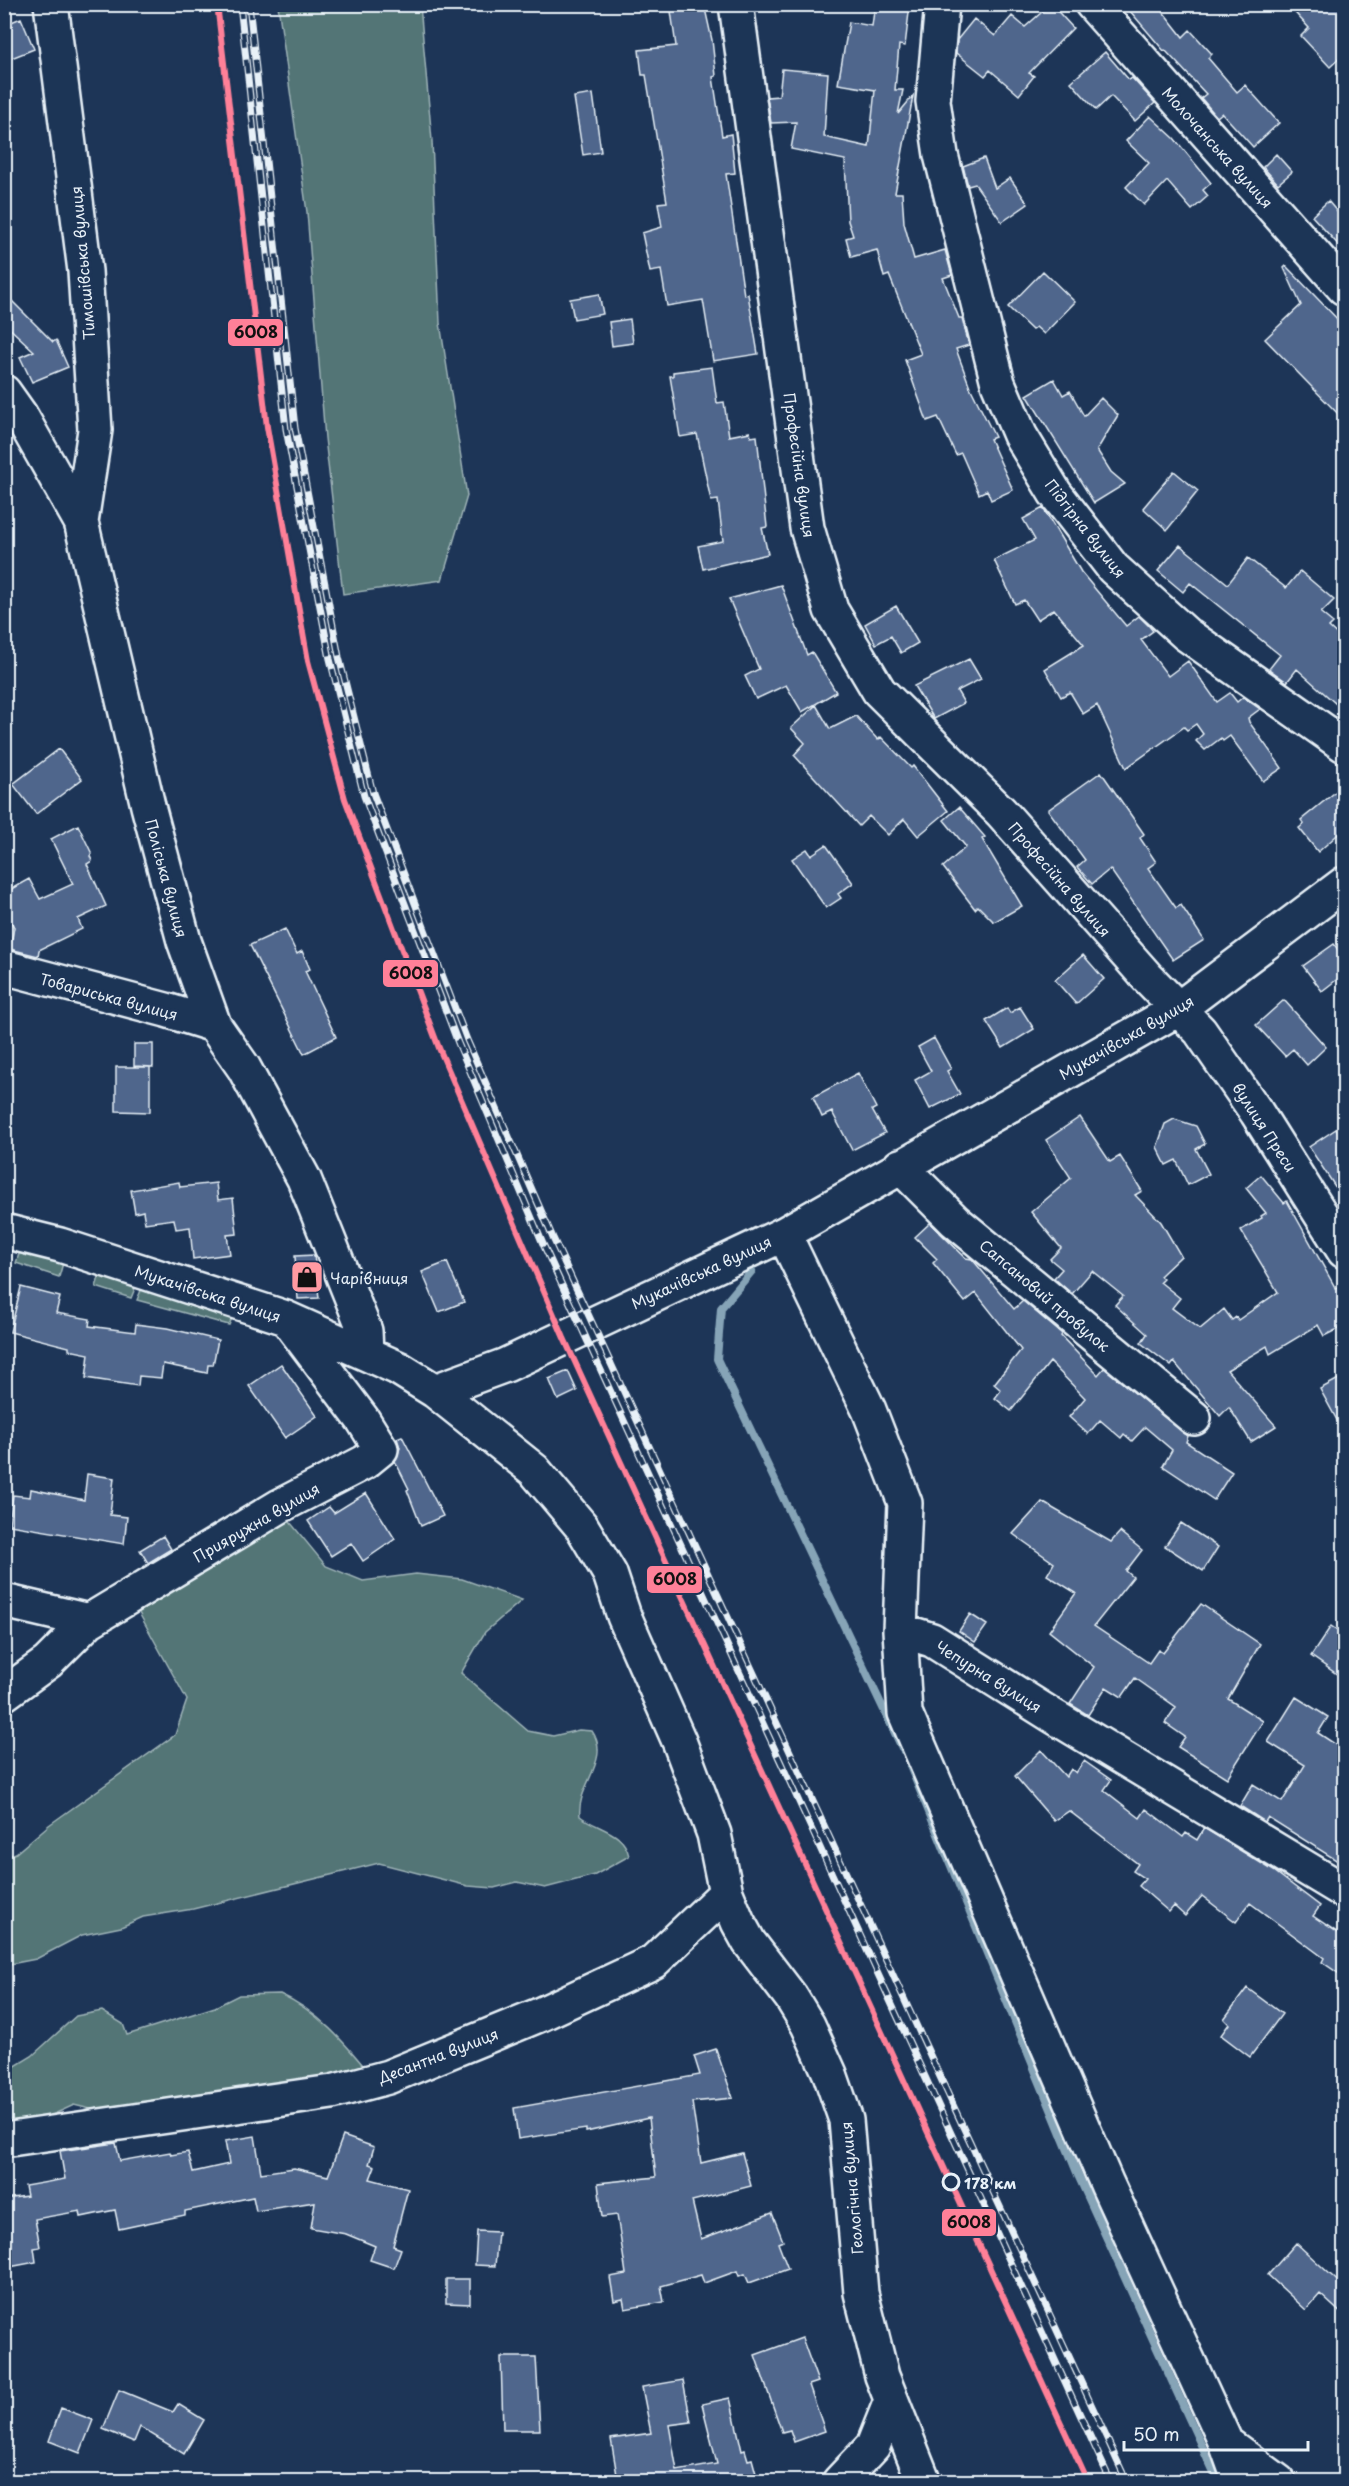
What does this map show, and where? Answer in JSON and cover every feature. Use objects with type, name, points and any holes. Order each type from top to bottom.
[{"type":"street","name":"Тимошівська вулиця","points":[[51,4],[85,271],[95,429],[81,522]]},
{"type":"street","name":"Професійна вулиця","points":[[736,4],[807,528],[831,610],[879,691],[1001,812],[1178,1009]]},
{"type":"street","name":"Підгірна вулиця","points":[[942,4],[933,101],[941,155],[998,383],[1020,435],[1054,493],[1113,568],[1186,634],[1344,746]]},
{"type":"street","name":"Молочанська вулиця","points":[[1092,4],[1344,288]]},
{"type":"street","name":"Поліська вулиця","points":[[4,392],[21,416],[81,522],[148,806],[184,941],[214,1025],[244,1068],[304,1179],[366,1331],[366,1352]]},
{"type":"street","name":"Мукачівська вулиця","points":[[4,1231],[60,1245],[285,1318],[366,1352],[435,1391],[506,1365],[784,1234],[1178,1009],[1344,884]]},
{"type":"street","name":"Товариська вулиця","points":[[4,967],[214,1025]]},
{"type":"street","name":"вулиця Преси","points":[[1178,1009],[1200,1031],[1257,1113],[1344,1251]]},
{"type":"street","name":"Сапсановий провулок","points":[[900,1166],[955,1221],[1194,1418]]},
{"type":"street","points":[[784,1234],[869,1410],[905,1503],[900,1630],[905,1713],[1107,2184],[1226,2443],[1240,2481]]},
{"type":"street","name":"Прияружна вулиця","points":[[4,1694],[48,1662],[89,1621],[280,1506],[365,1462],[381,1449],[363,1420],[285,1318]]},
{"type":"street","name":"Геологічна вулиця","points":[[435,1391],[534,1470],[570,1511],[610,1574],[624,1616],[679,1741],[714,1834],[726,1893],[749,1942],[791,1997],[808,2025],[846,2120],[861,2293],[891,2401],[924,2481]]},
{"type":"street","points":[[4,1600],[89,1621]]},
{"type":"street","name":"Чепурна вулиця","points":[[900,1630],[932,1641],[1344,1891]]},
{"type":"street","name":"Десантна вулиця","points":[[4,2140],[332,2092],[388,2077],[539,2015],[653,1962],[726,1893]]},
{"type":"street","points":[[839,2481],[873,2446],[891,2401]]},
{"type":"street","points":[[1226,2443],[1279,2481]]},
{"type":"green space","points":[[278,5],[420,5],[432,141],[440,323],[467,496],[442,580],[343,594],[325,438],[307,212]]},
{"type":"green space","points":[[20,1251],[63,1263],[59,1277],[16,1263]]},
{"type":"green space","points":[[100,1274],[136,1286],[131,1298],[96,1287]]},
{"type":"green space","points":[[142,1288],[232,1318],[229,1325],[137,1300]]},
{"type":"green space","points":[[281,1511],[326,1566],[363,1581],[416,1574],[462,1579],[522,1600],[485,1632],[461,1673],[528,1731],[553,1736],[579,1730],[592,1731],[598,1752],[596,1763],[583,1794],[580,1816],[616,1836],[622,1841],[629,1856],[595,1875],[545,1888],[517,1882],[494,1888],[468,1886],[379,1863],[193,1909],[143,1917],[121,1927],[82,1935],[36,1959],[5,1965],[4,1857],[16,1853],[49,1825],[175,1735],[187,1700],[133,1602]]},
{"type":"green space","points":[[280,1994],[318,2018],[341,2040],[371,2075],[115,2115],[74,2105],[41,2120],[5,2131],[4,2073],[32,2056],[76,2016],[102,2011],[123,2024],[127,2035],[215,2007],[239,1995]]},
{"type":"building","points":[[670,4],[704,4],[712,40],[716,76],[713,77],[722,136],[731,134],[735,173],[726,174],[744,295],[748,294],[758,354],[713,361],[703,300],[667,306],[661,270],[650,272],[642,233],[662,227],[658,203],[667,202],[646,75],[642,75],[639,50],[676,46]]},
{"type":"building","points":[[875,4],[910,4],[905,46],[899,45],[895,90],[903,90],[898,114],[913,96],[895,193],[902,193],[904,223],[914,259],[945,250],[952,275],[943,278],[959,318],[962,318],[969,345],[956,349],[970,387],[995,437],[990,439],[1013,490],[991,500],[987,490],[979,494],[961,453],[956,455],[938,417],[927,421],[905,360],[921,354],[889,275],[884,277],[877,250],[851,257],[846,238],[853,236],[848,221],[845,160],[791,149],[796,122],[771,123],[767,97],[779,96],[782,69],[828,73],[824,137],[869,147],[875,90],[838,84],[849,22],[872,26]]},
{"type":"building","points":[[1051,4],[1073,28],[1029,73],[1034,76],[1019,95],[990,70],[985,76],[956,53],[957,40],[974,19],[995,36],[1012,16],[1025,27]]},
{"type":"building","points":[[1124,4],[1157,4],[1183,37],[1190,30],[1212,54],[1208,58],[1237,92],[1245,85],[1279,123],[1253,147],[1222,113],[1217,117],[1201,98],[1206,94],[1164,51]]},
{"type":"building","points":[[1287,4],[1344,4],[1344,54],[1330,67],[1301,36],[1309,28]]},
{"type":"building","points":[[21,18],[34,49],[4,61],[4,25]]},
{"type":"building","points":[[1105,52],[1129,80],[1132,78],[1155,103],[1135,121],[1111,96],[1096,110],[1071,82]]},
{"type":"building","points":[[593,94],[601,152],[583,155],[574,97]]},
{"type":"building","points":[[1150,116],[1174,138],[1211,183],[1203,190],[1208,196],[1192,210],[1167,181],[1144,205],[1126,187],[1149,163],[1126,141]]},
{"type":"building","points":[[1276,154],[1292,172],[1278,184],[1263,167]]},
{"type":"building","points":[[984,158],[995,188],[1010,178],[1028,204],[1002,222],[975,184],[968,186],[963,166]]},
{"type":"building","points":[[1328,201],[1344,220],[1344,251],[1312,216]]},
{"type":"building","points":[[1286,266],[1344,326],[1344,420],[1265,339],[1301,305],[1284,268]]},
{"type":"building","points":[[1043,271],[1075,302],[1044,334],[1036,327],[1032,330],[1008,307]]},
{"type":"building","points":[[4,293],[53,342],[56,340],[68,367],[32,382],[20,357],[34,351],[4,323]]},
{"type":"building","points":[[599,294],[603,314],[574,319],[570,299]]},
{"type":"building","points":[[630,319],[633,343],[612,346],[609,322]]},
{"type":"building","points":[[712,367],[717,403],[724,402],[729,436],[750,432],[751,437],[757,436],[767,527],[762,528],[768,554],[703,569],[698,546],[723,541],[718,500],[711,501],[697,434],[680,437],[670,376],[673,376],[673,372]]},
{"type":"building","points":[[1054,379],[1063,395],[1070,391],[1084,416],[1101,398],[1118,415],[1097,450],[1111,472],[1125,484],[1094,503],[1027,395]]},
{"type":"building","points":[[1174,471],[1198,491],[1167,530],[1143,508]]},
{"type":"building","points":[[1043,508],[1081,572],[1126,626],[1139,616],[1153,631],[1141,640],[1168,676],[1188,661],[1217,702],[1230,693],[1237,702],[1243,697],[1260,709],[1248,718],[1249,722],[1282,768],[1263,781],[1230,736],[1223,741],[1221,738],[1205,750],[1196,741],[1203,734],[1196,724],[1187,730],[1184,727],[1126,768],[1097,705],[1083,714],[1070,692],[1061,697],[1045,669],[1084,645],[1054,609],[1037,620],[1024,600],[1015,604],[994,560],[1035,540],[1023,519]]},
{"type":"building","points":[[1180,545],[1228,584],[1248,558],[1286,588],[1300,571],[1334,600],[1321,613],[1333,623],[1329,627],[1344,641],[1344,711],[1297,669],[1287,682],[1269,669],[1280,655],[1190,583],[1183,592],[1158,571]]},
{"type":"building","points":[[781,585],[807,655],[812,652],[836,692],[802,712],[786,685],[756,699],[745,676],[759,669],[729,599]]},
{"type":"building","points":[[896,606],[918,643],[901,653],[891,636],[876,644],[865,624]]},
{"type":"building","points":[[969,659],[981,679],[957,691],[964,703],[934,719],[914,686]]},
{"type":"building","points":[[816,705],[830,729],[856,716],[878,740],[881,737],[911,768],[913,766],[948,811],[918,836],[904,819],[888,835],[869,816],[859,826],[794,755],[805,743],[791,728]]},
{"type":"building","points":[[59,749],[82,779],[36,814],[13,784]]},
{"type":"building","points":[[1101,772],[1144,834],[1140,838],[1156,862],[1148,868],[1176,908],[1181,905],[1204,940],[1173,960],[1110,869],[1092,884],[1077,867],[1085,860],[1048,810]]},
{"type":"building","points":[[1344,785],[1344,829],[1318,852],[1299,828],[1304,824],[1301,820]]},
{"type":"building","points":[[959,807],[985,837],[982,839],[1022,906],[994,922],[978,906],[975,909],[943,867],[966,847],[944,820]]},
{"type":"building","points":[[78,825],[92,854],[90,856],[92,861],[87,864],[106,906],[78,919],[82,929],[39,950],[38,956],[10,949],[14,927],[4,911],[4,893],[29,879],[40,899],[73,884],[51,839]]},
{"type":"building","points":[[826,845],[853,883],[838,894],[841,898],[826,908],[792,859],[807,849],[811,855]]},
{"type":"building","points":[[285,929],[297,954],[302,951],[310,969],[305,971],[336,1037],[304,1054],[250,945]]},
{"type":"building","points":[[1334,944],[1344,958],[1344,974],[1322,991],[1303,966]]},
{"type":"building","points":[[1083,955],[1104,979],[1076,1004],[1055,980]]},
{"type":"building","points":[[1284,1000],[1326,1047],[1307,1065],[1293,1049],[1285,1056],[1256,1025]]},
{"type":"building","points":[[1020,1007],[1034,1029],[1003,1048],[986,1021],[1007,1008],[1010,1013]]},
{"type":"building","points":[[934,1038],[951,1069],[947,1071],[960,1094],[930,1109],[915,1080],[931,1071],[918,1047]]},
{"type":"building","points":[[134,1044],[153,1044],[153,1067],[134,1066]]},
{"type":"building","points":[[116,1067],[150,1067],[150,1112],[116,1111]]},
{"type":"building","points":[[858,1073],[876,1108],[872,1110],[885,1133],[852,1150],[832,1112],[822,1117],[813,1097]]},
{"type":"building","points":[[1080,1117],[1110,1162],[1120,1156],[1142,1191],[1135,1195],[1161,1222],[1181,1256],[1160,1276],[1163,1279],[1160,1282],[1180,1298],[1172,1308],[1200,1329],[1224,1309],[1232,1320],[1236,1317],[1238,1320],[1278,1292],[1241,1230],[1262,1218],[1261,1216],[1266,1213],[1246,1188],[1261,1175],[1284,1203],[1287,1201],[1336,1289],[1344,1284],[1344,1326],[1324,1336],[1318,1325],[1270,1354],[1267,1346],[1227,1370],[1276,1426],[1251,1442],[1229,1407],[1220,1416],[1174,1362],[1171,1366],[1141,1343],[1147,1334],[1115,1305],[1123,1296],[1092,1271],[1072,1294],[1054,1278],[1062,1269],[1050,1259],[1061,1248],[1031,1212],[1071,1178],[1046,1140]]},
{"type":"building","points":[[1174,1119],[1196,1126],[1205,1144],[1196,1149],[1209,1174],[1188,1185],[1176,1160],[1166,1165],[1157,1147],[1165,1124]]},
{"type":"building","points":[[1336,1129],[1344,1141],[1344,1200],[1309,1147]]},
{"type":"building","points":[[179,1182],[180,1187],[216,1183],[218,1200],[233,1198],[237,1234],[227,1235],[230,1254],[193,1259],[190,1227],[176,1229],[174,1219],[145,1223],[143,1211],[135,1213],[131,1190]]},
{"type":"building","points":[[930,1223],[966,1258],[972,1259],[1014,1309],[1023,1301],[1062,1334],[1061,1336],[1098,1375],[1104,1368],[1188,1436],[1186,1442],[1232,1472],[1214,1500],[1163,1466],[1172,1450],[1145,1427],[1132,1441],[1124,1434],[1121,1438],[1100,1420],[1088,1434],[1069,1417],[1085,1398],[1050,1362],[1011,1411],[995,1398],[1001,1390],[994,1384],[1021,1350],[976,1293],[965,1302],[933,1263],[937,1259],[915,1237]]},
{"type":"building","name":"Чарівниця","points":[[314,1255],[319,1298],[298,1299],[295,1256]]},
{"type":"building","points":[[447,1262],[464,1302],[439,1312],[422,1272]]},
{"type":"building","points":[[21,1287],[60,1297],[56,1313],[90,1319],[89,1326],[135,1332],[136,1324],[167,1328],[218,1340],[213,1365],[208,1365],[207,1373],[163,1364],[161,1378],[139,1376],[138,1386],[86,1378],[89,1354],[10,1332]]},
{"type":"building","points":[[281,1364],[317,1416],[285,1438],[249,1386]]},
{"type":"building","points":[[568,1371],[577,1391],[558,1400],[549,1379]]},
{"type":"building","points":[[1344,1376],[1344,1433],[1320,1389]]},
{"type":"building","points":[[402,1436],[443,1516],[421,1526],[407,1490],[409,1489],[395,1461],[400,1448],[397,1438]]},
{"type":"building","points":[[87,1474],[114,1478],[110,1515],[127,1517],[124,1544],[9,1525],[13,1495],[30,1497],[31,1489],[84,1500]]},
{"type":"building","points":[[366,1493],[395,1539],[363,1561],[351,1543],[331,1556],[308,1521],[329,1507],[334,1513]]},
{"type":"building","points":[[1042,1502],[1111,1542],[1120,1532],[1142,1550],[1126,1571],[1133,1577],[1094,1626],[1149,1663],[1158,1650],[1163,1653],[1201,1604],[1260,1644],[1228,1699],[1263,1721],[1227,1778],[1178,1747],[1185,1737],[1165,1723],[1176,1707],[1135,1678],[1122,1697],[1106,1687],[1088,1715],[1070,1704],[1094,1667],[1049,1631],[1076,1593],[1047,1575],[1054,1563],[1013,1534]]},
{"type":"building","points":[[1181,1523],[1218,1547],[1203,1571],[1165,1546]]},
{"type":"building","points":[[163,1536],[171,1549],[148,1563],[140,1550]]},
{"type":"building","points":[[970,1614],[987,1625],[975,1642],[959,1631]]},
{"type":"building","points":[[1331,1626],[1344,1635],[1344,1679],[1311,1656]]},
{"type":"building","points":[[1296,1697],[1328,1717],[1318,1733],[1344,1750],[1344,1865],[1268,1817],[1265,1822],[1240,1806],[1253,1784],[1282,1802],[1305,1765],[1268,1742]]},
{"type":"building","points":[[1041,1750],[1066,1777],[1071,1769],[1076,1773],[1084,1761],[1111,1780],[1104,1790],[1140,1818],[1146,1809],[1183,1837],[1186,1833],[1197,1840],[1204,1828],[1274,1871],[1320,1906],[1313,1916],[1340,1934],[1344,1928],[1344,1977],[1322,1962],[1324,1958],[1250,1903],[1236,1922],[1202,1896],[1185,1916],[1174,1906],[1169,1912],[1139,1886],[1145,1879],[1133,1871],[1138,1864],[1069,1811],[1054,1821],[1015,1776]]},
{"type":"building","points":[[1247,1988],[1282,2014],[1250,2057],[1221,2035],[1229,2024],[1224,2019]]},
{"type":"building","points":[[716,2049],[733,2098],[692,2102],[701,2163],[742,2153],[751,2186],[692,2201],[701,2239],[772,2213],[783,2241],[778,2243],[788,2269],[749,2283],[745,2274],[739,2276],[737,2271],[704,2283],[701,2275],[661,2286],[664,2302],[625,2309],[623,2299],[614,2301],[610,2277],[626,2274],[617,2215],[602,2217],[598,2183],[656,2177],[649,2118],[586,2132],[586,2129],[518,2139],[514,2108],[700,2075],[694,2056]]},
{"type":"building","points":[[255,2136],[261,2173],[294,2168],[328,2176],[343,2136],[374,2147],[369,2164],[375,2166],[370,2179],[408,2189],[393,2246],[401,2249],[394,2268],[370,2260],[375,2246],[346,2234],[311,2228],[315,2202],[256,2211],[253,2197],[185,2211],[185,2215],[119,2229],[115,2210],[81,2217],[80,2211],[35,2219],[40,2247],[34,2248],[36,2262],[4,2268],[4,2199],[27,2196],[25,2186],[65,2179],[60,2151],[116,2143],[120,2161],[170,2152],[171,2155],[188,2152],[193,2172],[229,2164],[225,2141]]},
{"type":"building","points":[[477,2231],[498,2232],[495,2266],[475,2265]]},
{"type":"building","points":[[1296,2243],[1344,2287],[1344,2316],[1320,2294],[1306,2310],[1268,2275]]},
{"type":"building","points":[[446,2279],[470,2279],[470,2304],[446,2303]]},
{"type":"building","points":[[802,2338],[818,2382],[809,2385],[825,2431],[794,2442],[790,2430],[782,2432],[755,2355]]},
{"type":"building","points":[[501,2357],[536,2357],[540,2430],[503,2430]]},
{"type":"building","points":[[683,2380],[691,2422],[669,2425],[677,2471],[717,2464],[702,2404],[730,2398],[742,2451],[745,2450],[748,2460],[752,2459],[758,2481],[618,2481],[611,2439],[651,2433],[642,2387]]},
{"type":"building","points":[[119,2390],[173,2412],[178,2404],[204,2420],[184,2454],[140,2427],[134,2442],[103,2429]]},
{"type":"building","points":[[61,2408],[93,2420],[80,2453],[49,2441]]},
{"type":"waterway","points":[[752,1271],[721,1308],[717,1359],[903,1750]]},
{"type":"waterway","points":[[910,1766],[1078,2175],[1218,2482]]},
{"type":"railway","points":[[240,4],[286,429],[330,659],[364,796],[458,1043],[543,1244],[1111,2482]]},
{"type":"railway","points":[[249,4],[295,428],[339,657],[373,793],[467,1040],[553,1238],[1127,2482]]},
{"type":"transit line","name":"6008","points":[[217,4],[267,427],[308,661],[345,799],[439,1048],[564,1338],[1088,2482]]},
{"type":"place","name":"Чарівниця","points":[[307,1277]]},
{"type":"place","name":"178 км","points":[[951,2182]]}]
